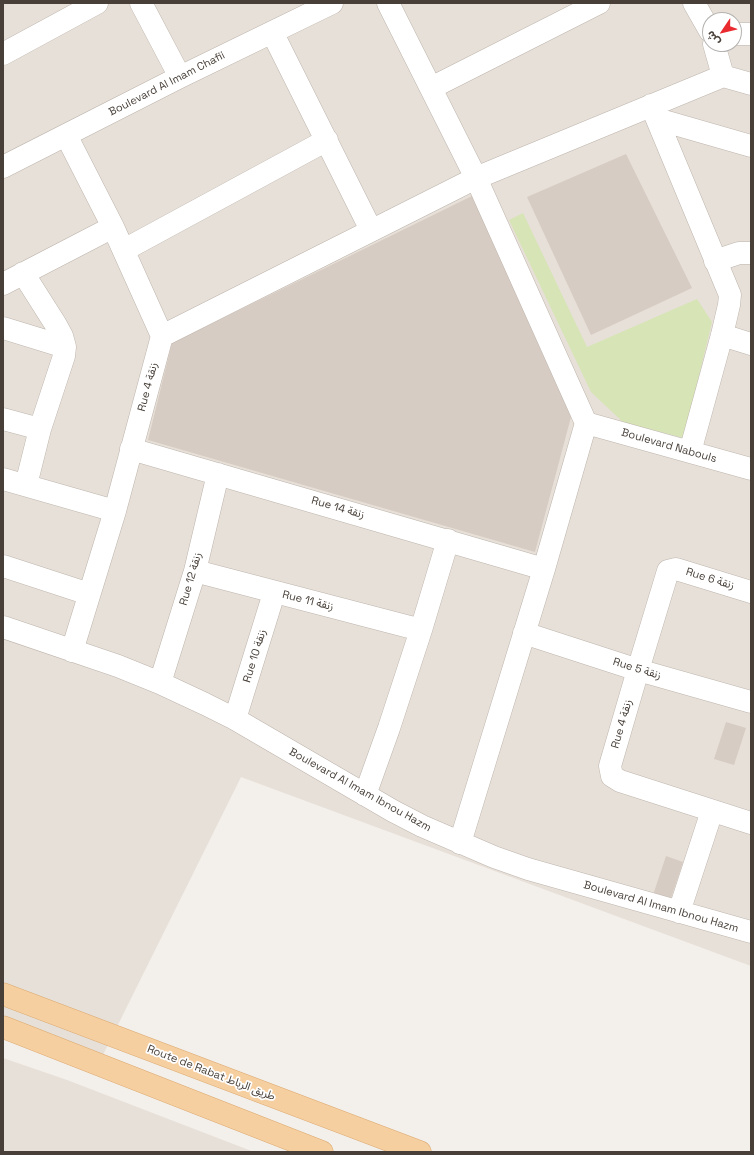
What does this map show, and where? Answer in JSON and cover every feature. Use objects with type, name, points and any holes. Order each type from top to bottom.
[{"type":"main road","name":"Route de Rabat طريق الرباط","points":[[3,994],[420,1152]]},
{"type":"main road","points":[[3,1027],[322,1152]]},
{"type":"street","points":[[5,48],[97,3]]},
{"type":"street","points":[[141,3],[180,77]]},
{"type":"street","name":"Boulevard Al Imam Chafii","points":[[3,168],[180,77],[332,3]]},
{"type":"street","points":[[388,3],[476,178],[586,423],[544,568],[460,843]]},
{"type":"street","points":[[430,88],[599,3]]},
{"type":"street","points":[[694,3],[702,17]]},
{"type":"street","points":[[272,32],[371,230]]},
{"type":"street","points":[[716,52],[723,76]]},
{"type":"street","points":[[66,135],[114,227],[162,336],[476,178],[654,112],[723,76],[751,84]]},
{"type":"street","points":[[654,112],[751,146]]},
{"type":"street","points":[[654,112],[730,295],[722,335],[690,452]]},
{"type":"street","points":[[124,250],[327,140]]},
{"type":"street","points":[[3,284],[114,227]]},
{"type":"street","points":[[715,261],[739,253],[751,252]]},
{"type":"street","points":[[23,273],[56,324],[62,336],[65,347],[64,356],[40,429],[26,485]]},
{"type":"street","points":[[3,328],[65,347]]},
{"type":"street","points":[[722,335],[751,344]]},
{"type":"street","name":"Rue 4 زنقة","points":[[72,651],[115,511],[162,336]]},
{"type":"street","points":[[3,419],[40,429]]},
{"type":"street","name":"Boulevard Nabouls","points":[[586,423],[751,469]]},
{"type":"street","name":"Rue 14 زنقة","points":[[131,449],[544,568]]},
{"type":"street","name":"Rue 12 زنقة","points":[[160,683],[194,571],[218,474]]},
{"type":"street","points":[[3,479],[115,511]]},
{"type":"street","points":[[365,795],[421,630],[448,540]]},
{"type":"street","points":[[3,566],[90,594]]},
{"type":"street","name":"Rue 6 زنقة","points":[[668,571],[676,569],[751,592]]},
{"type":"street","name":"Rue 11 زنقة","points":[[194,571],[421,630]]},
{"type":"street","name":"Rue 4 زنقة","points":[[668,571],[610,766],[612,776],[620,781],[751,823]]},
{"type":"street","name":"Rue 10 زنقة","points":[[235,719],[274,593]]},
{"type":"street","name":"Boulevard Al Imam Ibnou Hazm","points":[[3,627],[118,666],[160,683],[235,719],[365,795],[422,826],[460,843],[528,869],[751,932]]},
{"type":"street","name":"Rue 5 زنقة","points":[[524,633],[638,670],[751,702]]},
{"type":"street","points":[[678,912],[712,811]]},
{"type":"shaded area","points":[[3,3],[751,3],[751,966],[241,777],[94,1073],[3,1035]]},
{"type":"shaded area","points":[[3,1058],[67,1080],[254,1152],[3,1152]]},
{"type":"green space","points":[[523,213],[587,347],[697,299],[712,322],[684,438],[624,423],[591,392],[509,220]]},
{"type":"building","points":[[626,154],[692,288],[591,335],[527,197]]},
{"type":"building","points":[[472,196],[571,417],[535,552],[148,440],[172,343]]},
{"type":"building","points":[[726,722],[746,728],[734,765],[714,759]]},
{"type":"building","points":[[666,856],[683,862],[669,904],[652,898]]}]
